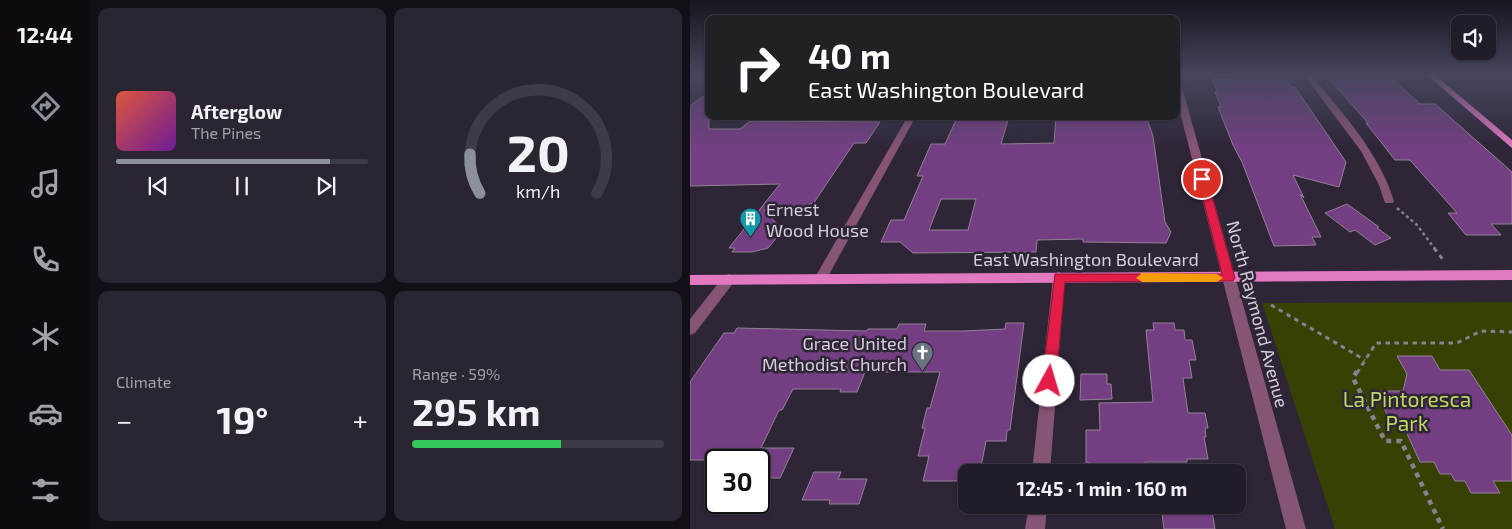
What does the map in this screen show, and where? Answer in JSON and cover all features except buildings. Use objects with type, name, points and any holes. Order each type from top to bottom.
[{"type":"main road","points":[[1461,100],[1510,141]]},
{"type":"main road","name":"East Washington Boulevard","points":[[690,280],[1512,275]]},
{"type":"street","name":"North Raymond Avenue","points":[[1181,100],[1296,529]]},
{"type":"street","points":[[1326,100],[1377,168],[1386,187],[1389,201]]},
{"type":"street","points":[[820,279],[910,120]]},
{"type":"street","points":[[1042,464],[1059,277]]},
{"type":"street","points":[[690,329],[729,279]]},
{"type":"street","points":[[1035,529],[1037,514]]},
{"type":"path","points":[[1389,201],[1417,224],[1454,275]]},
{"type":"path","points":[[1271,305],[1365,360]]},
{"type":"path","points":[[1443,529],[1401,441],[1385,441],[1353,378],[1376,343],[1457,343],[1481,331],[1512,332]]},
{"type":"green space","name":"La Pintoresca Park","points":[[1512,302],[1512,529],[1335,529],[1262,303]]},
{"type":"slow traffic","points":[[1142,278],[1217,278]]},
{"type":"place","name":"Ernest Wood House","points":[[750,238]]},
{"type":"place","name":"Grace United Methodist Church","points":[[923,372]]},
{"type":"route","points":[[1049,381],[1059,277],[1229,278],[1202,179]]}]
